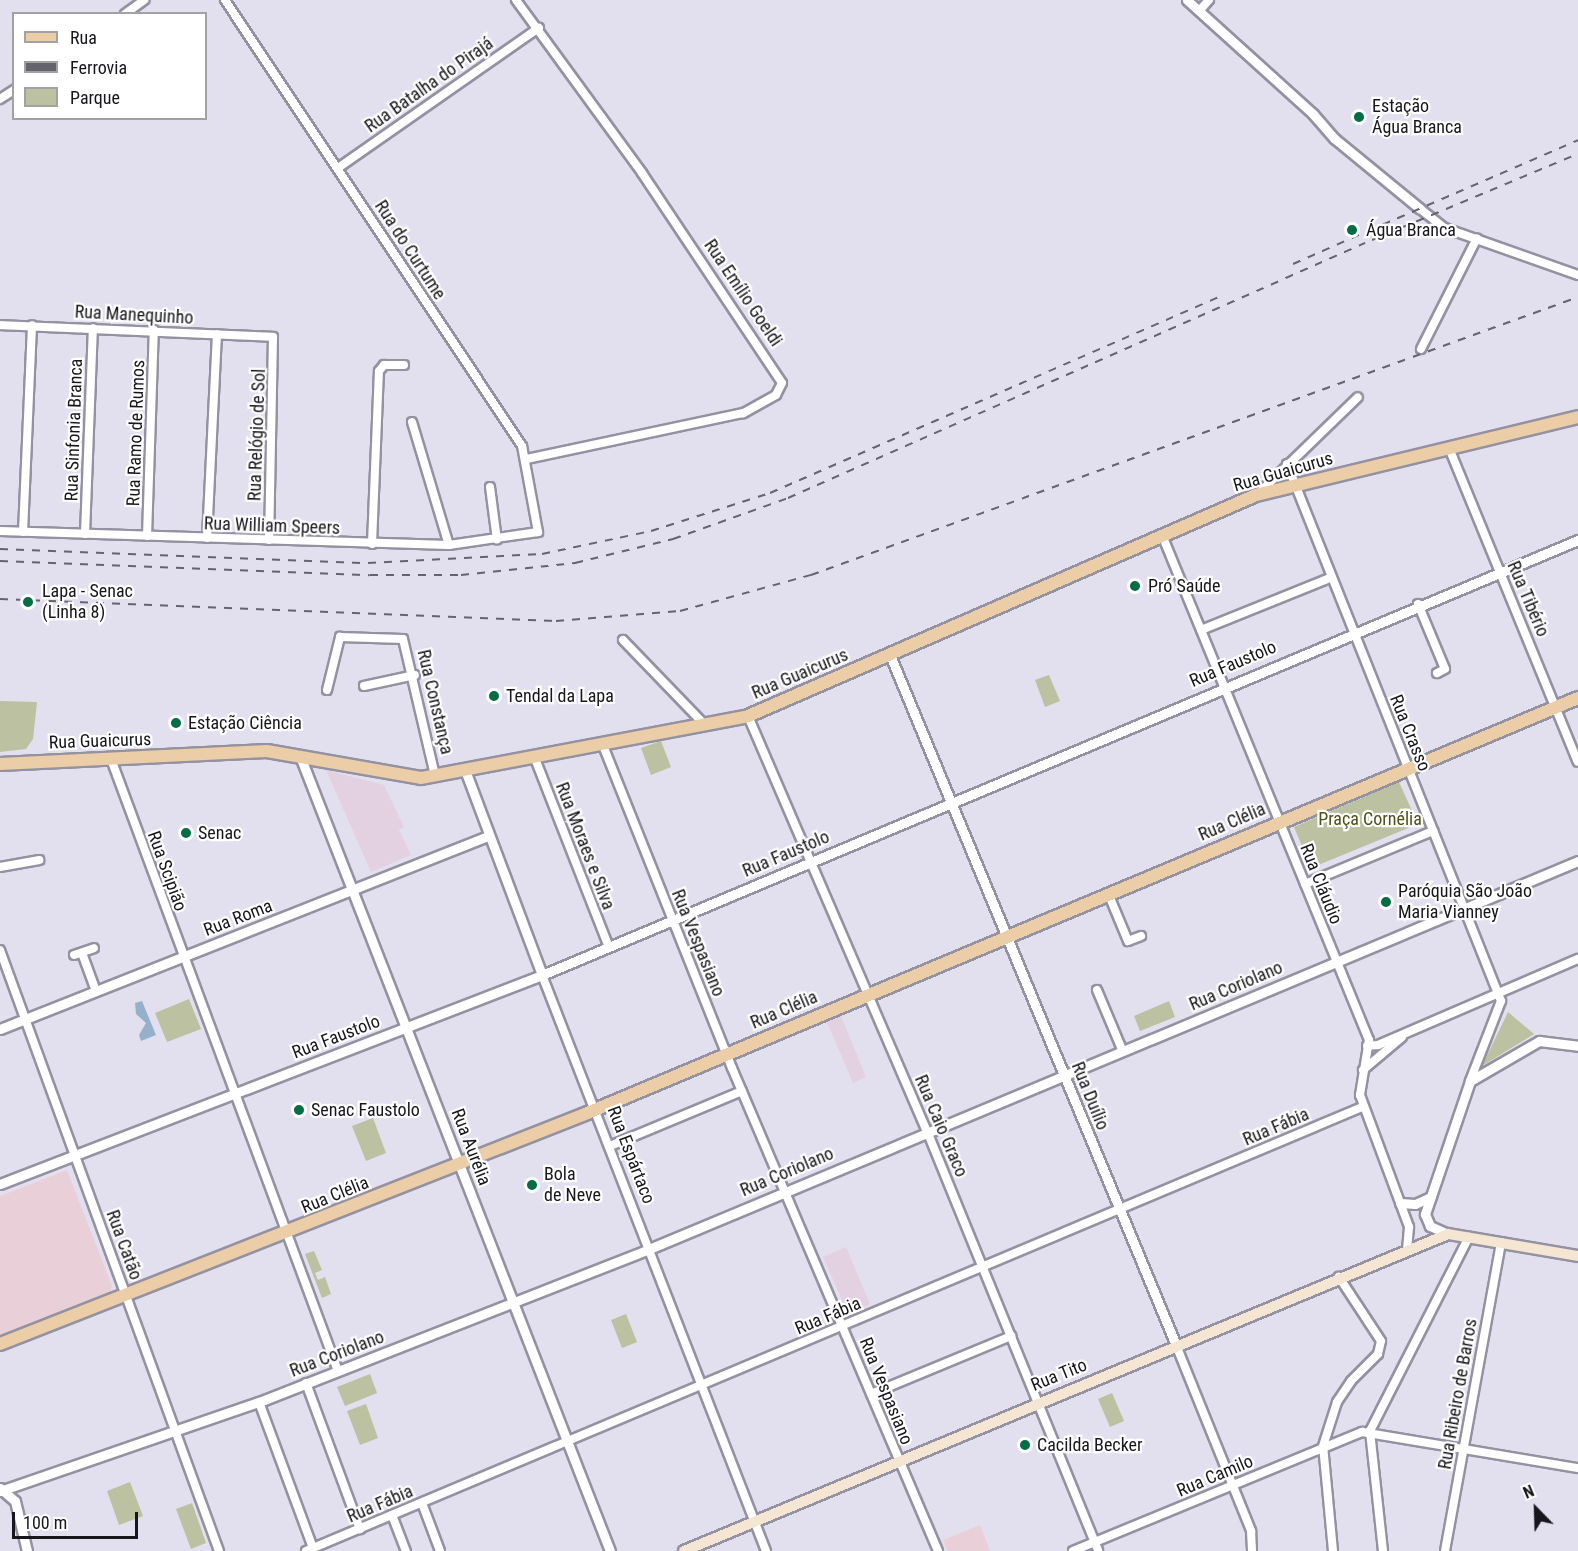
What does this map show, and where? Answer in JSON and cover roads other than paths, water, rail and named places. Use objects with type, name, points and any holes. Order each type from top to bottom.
[{"type":"main road","name":"Rua Guaicurus","points":[[0,764],[267,751],[412,777],[435,776],[748,716],[1256,495],[1578,417]]},
{"type":"main road","name":"Rua Clélia","points":[[0,1344],[287,1234],[596,1109],[1578,698]]},
{"type":"main road","points":[[1448,1234],[1578,1256]]},
{"type":"main road","name":"Rua Tito","points":[[684,1551],[1038,1401],[1448,1234]]},
{"type":"street","points":[[128,12],[144,0]]},
{"type":"street","name":"Rua do Curtume","points":[[225,0],[522,446],[539,530]]},
{"type":"street","name":"Rua Emílio Goeldi","points":[[516,0],[539,28],[648,182],[782,383],[776,394],[743,413],[526,459]]},
{"type":"street","points":[[1187,0],[1313,114],[1335,139],[1445,228],[1578,275]]},
{"type":"street","points":[[1199,11],[1209,0]]},
{"type":"street","name":"Rua Batalha do Pirajá","points":[[338,168],[539,28]]},
{"type":"street","points":[[1421,350],[1477,238]]},
{"type":"street","name":"Rua Manequinho","points":[[0,325],[267,335]]},
{"type":"street","points":[[23,532],[32,325]]},
{"type":"street","name":"Rua Sinfonia Branca","points":[[85,534],[93,328]]},
{"type":"street","name":"Rua Ramo de Rumos","points":[[147,536],[154,330]]},
{"type":"street","points":[[207,538],[217,334]]},
{"type":"street","name":"Rua Relógio de Sol","points":[[267,335],[275,344],[269,540]]},
{"type":"street","points":[[372,544],[379,371],[384,365],[404,365]]},
{"type":"street","points":[[1256,495],[1358,397]]},
{"type":"street","points":[[412,422],[449,545]]},
{"type":"street","name":"Rua Tibério","points":[[1449,448],[1578,762]]},
{"type":"street","name":"Rua Crasso","points":[[1287,464],[1498,993]]},
{"type":"street","points":[[490,487],[497,540]]},
{"type":"street","name":"Rua William Speers","points":[[0,531],[449,545],[528,536],[539,530]]},
{"type":"street","name":"Rua Cláudio","points":[[1162,535],[1369,1040],[1360,1073],[1362,1107],[1400,1203],[1410,1235],[1407,1250]]},
{"type":"street","name":"Rua Faustolo","points":[[0,1184],[542,975],[1418,604],[1578,540]]},
{"type":"street","points":[[1201,630],[1332,577]]},
{"type":"street","points":[[1418,604],[1445,669],[1437,673]]},
{"type":"street","name":"Rua Constança","points":[[327,690],[338,640],[346,635],[400,637],[407,646],[415,675],[435,776]]},
{"type":"street","points":[[623,640],[704,724]]},
{"type":"street","name":"Rua Duílio","points":[[890,656],[1233,1484],[1251,1531],[1252,1551]]},
{"type":"street","points":[[364,686],[415,675]]},
{"type":"street","name":"Rua Caio Graco","points":[[748,716],[927,1131],[1098,1551]]},
{"type":"street","name":"Rua Vespasiano","points":[[603,743],[726,1054],[938,1551]]},
{"type":"street","name":"Rua Aurélia","points":[[300,756],[610,1551]]},
{"type":"street","name":"Rua Moraes e Silva","points":[[534,756],[609,947]]},
{"type":"street","name":"Rua Scipião","points":[[111,759],[287,1234]]},
{"type":"street","name":"Rua Espártaco","points":[[465,770],[488,836],[766,1551]]},
{"type":"street","points":[[1305,884],[1433,831]]},
{"type":"street","name":"Rua Roma","points":[[0,1029],[354,891],[488,836]]},
{"type":"street","points":[[0,867],[39,860]]},
{"type":"street","name":"Rua Coriolano","points":[[1,1490],[259,1402],[649,1249],[1578,861]]},
{"type":"street","points":[[1108,893],[1128,941],[1141,936]]},
{"type":"street","points":[[94,948],[78,954],[96,991]]},
{"type":"street","name":"Rua Catão","points":[[0,950],[219,1551]]},
{"type":"street","points":[[1367,1046],[1406,1033],[1578,959]]},
{"type":"street","points":[[1097,990],[1123,1052]]},
{"type":"street","points":[[1448,1234],[1427,1223],[1431,1197],[1470,1081],[1501,1001],[1498,993]]},
{"type":"street","points":[[1360,1073],[1406,1033]]},
{"type":"street","points":[[1470,1081],[1533,1043],[1546,1041],[1578,1046]]},
{"type":"street","points":[[610,1146],[742,1091]]},
{"type":"street","name":"Rua Fábia","points":[[310,1549],[1362,1107]]},
{"type":"street","points":[[1400,1203],[1415,1204],[1431,1197]]},
{"type":"street","points":[[287,1234],[338,1371]]},
{"type":"street","points":[[1383,1551],[1370,1431],[1469,1237]]},
{"type":"street","name":"Rua Ribeiro de Barros","points":[[1445,1551],[1501,1242]]},
{"type":"street","points":[[1333,1551],[1323,1446],[1337,1402],[1381,1348],[1378,1334],[1339,1277]]},
{"type":"street","points":[[871,1394],[1011,1336]]},
{"type":"street","points":[[306,1383],[360,1529]]},
{"type":"street","points":[[259,1402],[310,1549]]},
{"type":"street","points":[[1370,1431],[1578,1468]]},
{"type":"street","name":"Rua Camilo","points":[[1073,1551],[1323,1446],[1370,1431]]},
{"type":"street","points":[[1,1490],[15,1501],[27,1551]]},
{"type":"street","points":[[422,1503],[440,1551]]},
{"type":"street","points":[[392,1515],[406,1551]]},
{"type":"water","points":[[142,1001],[156,1035],[141,1041],[139,1035],[146,1023],[136,1014],[135,1003]]},
{"type":"railway","points":[[1368,231],[1578,140]]},
{"type":"railway","points":[[1372,240],[1578,154]]},
{"type":"railway","points":[[1293,264],[1361,234]]},
{"type":"railway","points":[[0,561],[370,575],[461,575],[575,563],[673,539],[788,498],[1365,243]]},
{"type":"railway","points":[[0,549],[368,563],[542,554],[651,531],[770,493],[1219,297]]},
{"type":"railway","points":[[0,599],[556,621],[680,611],[811,575],[1578,297]]},
{"type":"place","name":"Estação Água Branca","points":[[1359,117]]},
{"type":"place","name":"Água Branca","points":[[1352,230]]},
{"type":"place","name":"Pró Saúde","points":[[1135,586]]},
{"type":"place","name":"Lapa - Senac (Linha 8)","points":[[28,602]]},
{"type":"place","name":"Tendal da Lapa","points":[[494,696]]},
{"type":"place","name":"Estação Ciência","points":[[176,723]]},
{"type":"place","name":"Senac","points":[[186,833]]},
{"type":"place","name":"Paróquia São João Maria Vianney","points":[[1386,902]]},
{"type":"place","name":"Senac Faustolo","points":[[299,1110]]},
{"type":"place","name":"Bola de Neve","points":[[532,1185]]},
{"type":"place","name":"Cacilda Becker","points":[[1025,1445]]},
{"type":"park label","name":"Praça Cornélia","points":[[1370,819]]}]
